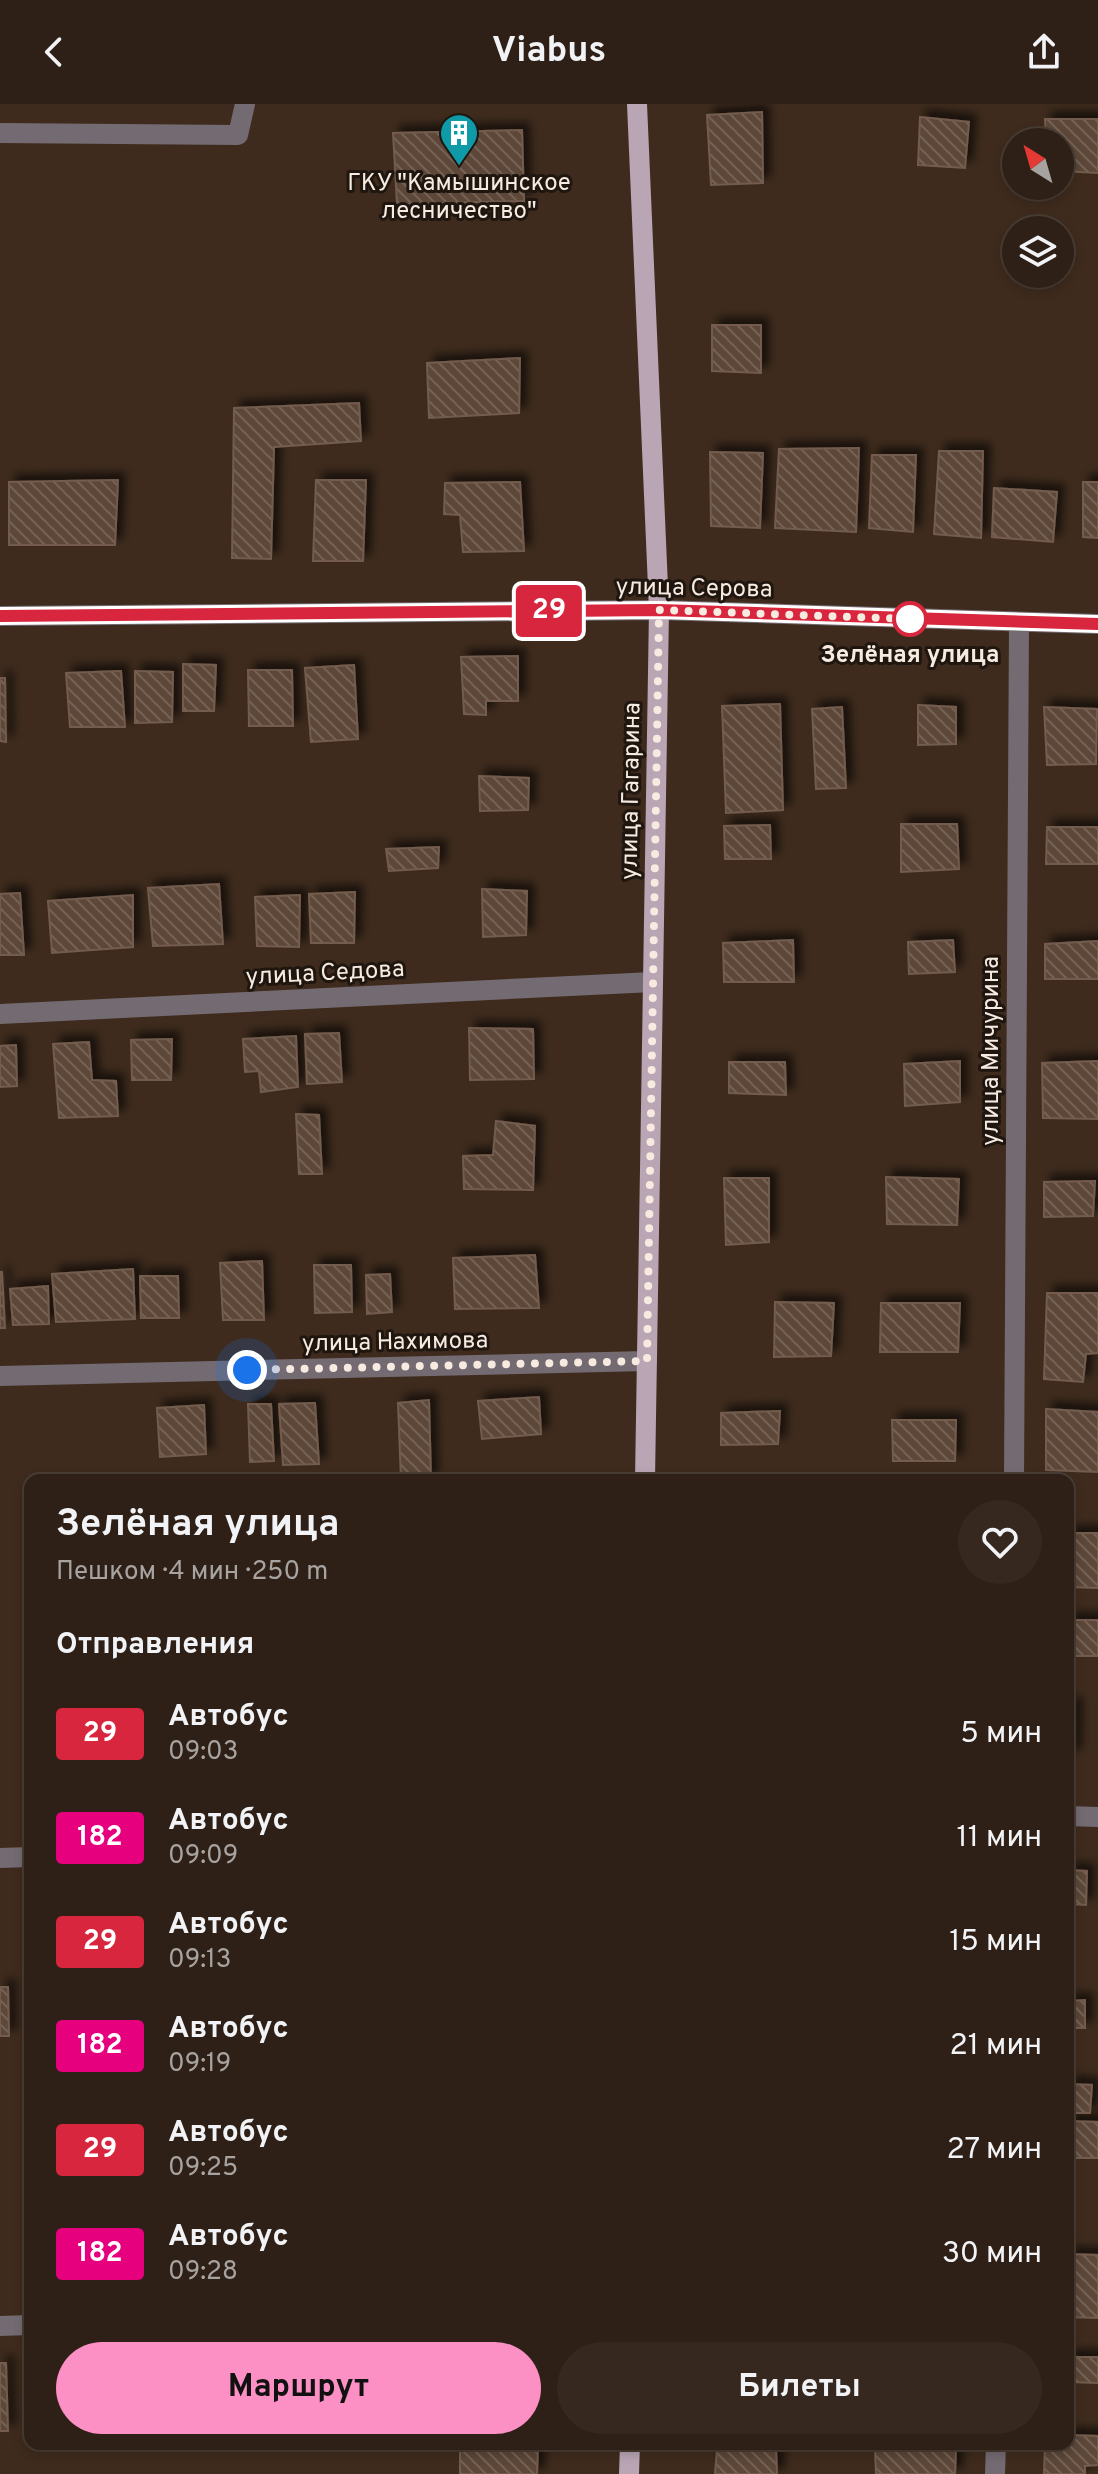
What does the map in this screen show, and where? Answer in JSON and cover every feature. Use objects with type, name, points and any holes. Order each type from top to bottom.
[{"type":"main road","name":"улица Гагарина","points":[[637,104],[659,610],[645,1474]]},
{"type":"main road","points":[[629,2474],[630,2450]]},
{"type":"street","points":[[0,133],[238,135],[245,104]]},
{"type":"street","name":"улица Серова","points":[[0,616],[659,610],[1098,624]]},
{"type":"street","name":"улица Мичурина","points":[[1014,1474],[1019,622]]},
{"type":"street","name":"улица Седова","points":[[0,1014],[653,982]]},
{"type":"street","name":"улица Нахимова","points":[[0,1376],[647,1361]]},
{"type":"street","points":[[1074,1816],[1098,1817]]},
{"type":"street","points":[[0,1858],[24,1857]]},
{"type":"street","points":[[0,2326],[24,2325]]},
{"type":"street","points":[[995,2474],[996,2450]]},
{"type":"building","points":[[762,112],[763,183],[711,185],[707,115]]},
{"type":"building","points":[[920,117],[969,122],[965,168],[918,165]]},
{"type":"building","points":[[1045,119],[1098,119],[1098,173],[1074,172],[1074,128],[1045,128]]},
{"type":"building","name":"ГКУ \"Камышинское лесничество\"","points":[[522,130],[524,201],[397,204],[393,133]]},
{"type":"building","points":[[712,325],[761,325],[761,373],[712,371]]},
{"type":"building","points":[[520,358],[519,413],[429,418],[427,363]]},
{"type":"building","points":[[359,403],[361,441],[274,447],[271,559],[232,558],[234,408]]},
{"type":"building","points":[[859,448],[856,532],[775,528],[779,449]]},
{"type":"building","points":[[939,451],[983,451],[981,538],[934,534]]},
{"type":"building","points":[[710,452],[763,453],[760,528],[711,526]]},
{"type":"building","points":[[872,455],[916,455],[913,532],[869,528]]},
{"type":"building","points":[[118,480],[115,545],[9,545],[9,482]]},
{"type":"building","points":[[316,480],[366,480],[363,561],[313,561]]},
{"type":"building","points":[[520,482],[524,551],[463,552],[460,515],[444,514],[445,483]]},
{"type":"building","points":[[1083,482],[1098,482],[1098,538],[1083,537]]},
{"type":"building","points":[[994,488],[1057,492],[1053,542],[992,537]]},
{"type":"building","points":[[518,656],[518,701],[486,701],[486,715],[464,714],[461,657]]},
{"type":"building","points":[[183,664],[216,665],[214,711],[183,711]]},
{"type":"building","points":[[354,665],[358,739],[311,742],[305,668]]},
{"type":"building","points":[[248,670],[292,670],[293,726],[249,726]]},
{"type":"building","points":[[121,671],[125,727],[70,727],[66,673]]},
{"type":"building","points":[[135,671],[173,672],[172,722],[135,723]]},
{"type":"building","points":[[0,678],[5,678],[6,742],[0,741]]},
{"type":"building","points":[[780,704],[783,810],[726,813],[722,706]]},
{"type":"building","points":[[918,705],[956,707],[956,744],[918,745]]},
{"type":"building","points":[[842,707],[846,788],[816,789],[812,709]]},
{"type":"building","points":[[1044,707],[1097,709],[1096,764],[1047,765]]},
{"type":"building","points":[[479,776],[529,778],[528,810],[480,811]]},
{"type":"building","points":[[901,824],[957,824],[959,869],[901,872]]},
{"type":"building","points":[[770,825],[771,859],[725,859],[724,826]]},
{"type":"building","points":[[1047,827],[1098,827],[1098,864],[1046,864]]},
{"type":"building","points":[[439,847],[438,868],[389,871],[386,849]]},
{"type":"building","points":[[219,884],[223,944],[153,946],[148,888]]},
{"type":"building","points":[[482,889],[527,891],[526,935],[483,937]]},
{"type":"building","points":[[355,892],[354,943],[311,943],[309,894]]},
{"type":"building","points":[[20,893],[24,955],[0,955],[0,894]]},
{"type":"building","points":[[133,895],[133,947],[52,953],[48,901]]},
{"type":"building","points":[[300,895],[299,947],[257,946],[255,897]]},
{"type":"building","points":[[793,940],[794,982],[724,982],[723,943]]},
{"type":"building","points":[[953,940],[955,972],[909,974],[908,942]]},
{"type":"building","points":[[1098,941],[1098,979],[1045,979],[1045,944]]},
{"type":"building","points":[[469,1028],[533,1029],[534,1079],[470,1080]]},
{"type":"building","points":[[339,1033],[342,1082],[307,1084],[305,1034]]},
{"type":"building","points":[[296,1036],[298,1087],[261,1092],[259,1071],[245,1072],[243,1039]]},
{"type":"building","points":[[172,1039],[171,1080],[132,1080],[131,1040]]},
{"type":"building","points":[[89,1042],[92,1080],[116,1081],[118,1116],[59,1118],[53,1044]]},
{"type":"building","points":[[16,1045],[17,1086],[0,1087],[0,1046]]},
{"type":"building","points":[[960,1061],[960,1102],[905,1106],[904,1064]]},
{"type":"building","points":[[1098,1061],[1098,1119],[1043,1118],[1042,1063]]},
{"type":"building","points":[[729,1062],[785,1062],[786,1095],[729,1093]]},
{"type":"building","points":[[296,1114],[319,1115],[322,1174],[299,1174]]},
{"type":"building","points":[[496,1121],[535,1126],[533,1190],[464,1189],[463,1156],[493,1155]]},
{"type":"building","points":[[886,1177],[959,1179],[957,1225],[887,1224]]},
{"type":"building","points":[[724,1178],[769,1178],[769,1242],[726,1245]]},
{"type":"building","points":[[1095,1181],[1093,1216],[1044,1217],[1044,1182]]},
{"type":"building","points":[[535,1255],[539,1308],[455,1309],[453,1258]]},
{"type":"building","points":[[262,1261],[264,1320],[223,1320],[220,1263]]},
{"type":"building","points":[[314,1265],[351,1265],[352,1312],[315,1313]]},
{"type":"building","points":[[133,1269],[135,1319],[56,1322],[52,1274]]},
{"type":"building","points":[[2,1272],[5,1328],[0,1328]]},
{"type":"building","points":[[390,1274],[392,1312],[367,1314],[366,1275]]},
{"type":"building","points":[[140,1276],[178,1276],[179,1318],[141,1318]]},
{"type":"building","points":[[48,1286],[49,1324],[13,1325],[10,1289]]},
{"type":"building","points":[[1047,1293],[1098,1293],[1098,1353],[1086,1354],[1083,1382],[1044,1379]]},
{"type":"building","points":[[775,1302],[834,1303],[831,1356],[774,1357]]},
{"type":"building","points":[[881,1303],[960,1303],[958,1352],[880,1352]]},
{"type":"building","points":[[539,1397],[541,1434],[482,1439],[478,1401]]},
{"type":"building","points":[[429,1400],[431,1474],[401,1474],[398,1403]]},
{"type":"building","points":[[315,1403],[319,1464],[283,1465],[279,1404]]},
{"type":"building","points":[[248,1404],[271,1404],[274,1461],[250,1462]]},
{"type":"building","points":[[204,1405],[206,1454],[160,1457],[157,1408]]},
{"type":"building","points":[[1046,1409],[1098,1412],[1098,1472],[1046,1470]]},
{"type":"building","points":[[780,1411],[778,1444],[721,1445],[721,1413]]},
{"type":"building","points":[[892,1420],[956,1420],[955,1461],[893,1461]]},
{"type":"building","points":[[1074,1533],[1098,1533],[1098,1588],[1074,1587]]},
{"type":"building","points":[[1074,1620],[1098,1620],[1098,1656],[1074,1656]]},
{"type":"building","points":[[1074,1870],[1087,1871],[1086,1905],[1074,1904]]},
{"type":"building","points":[[0,1987],[8,1987],[9,2036],[0,2036]]},
{"type":"building","points":[[1085,2000],[1085,2028],[1074,2028],[1074,2001]]},
{"type":"building","points":[[1074,2084],[1092,2085],[1090,2113],[1074,2113]]},
{"type":"building","points":[[1074,2121],[1098,2122],[1098,2158],[1074,2158]]},
{"type":"building","points":[[1074,2254],[1098,2255],[1098,2318],[1074,2317]]},
{"type":"building","points":[[1074,2357],[1098,2357],[1098,2383],[1074,2382]]},
{"type":"building","points":[[0,2363],[6,2363],[8,2431],[0,2431]]},
{"type":"building","points":[[1074,2435],[1098,2436],[1098,2465],[1085,2466],[1085,2474],[1044,2474],[1045,2450],[1074,2450]]},
{"type":"building","points":[[460,2450],[538,2450],[537,2474],[460,2474]]},
{"type":"building","points":[[717,2450],[776,2450],[777,2474],[715,2474]]},
{"type":"building","points":[[875,2450],[956,2450],[955,2474],[876,2474]]},
{"type":"bus line","name":"29","points":[[0,616],[659,610],[1098,624]]},
{"type":"place","name":"ГКУ \"Камышинское лесничество\"","points":[[459,167]]},
{"type":"place","name":"Зелёная улица","points":[[910,619]]},
{"type":"route","points":[[247,1370],[647,1361],[659,610],[910,619]]}]
